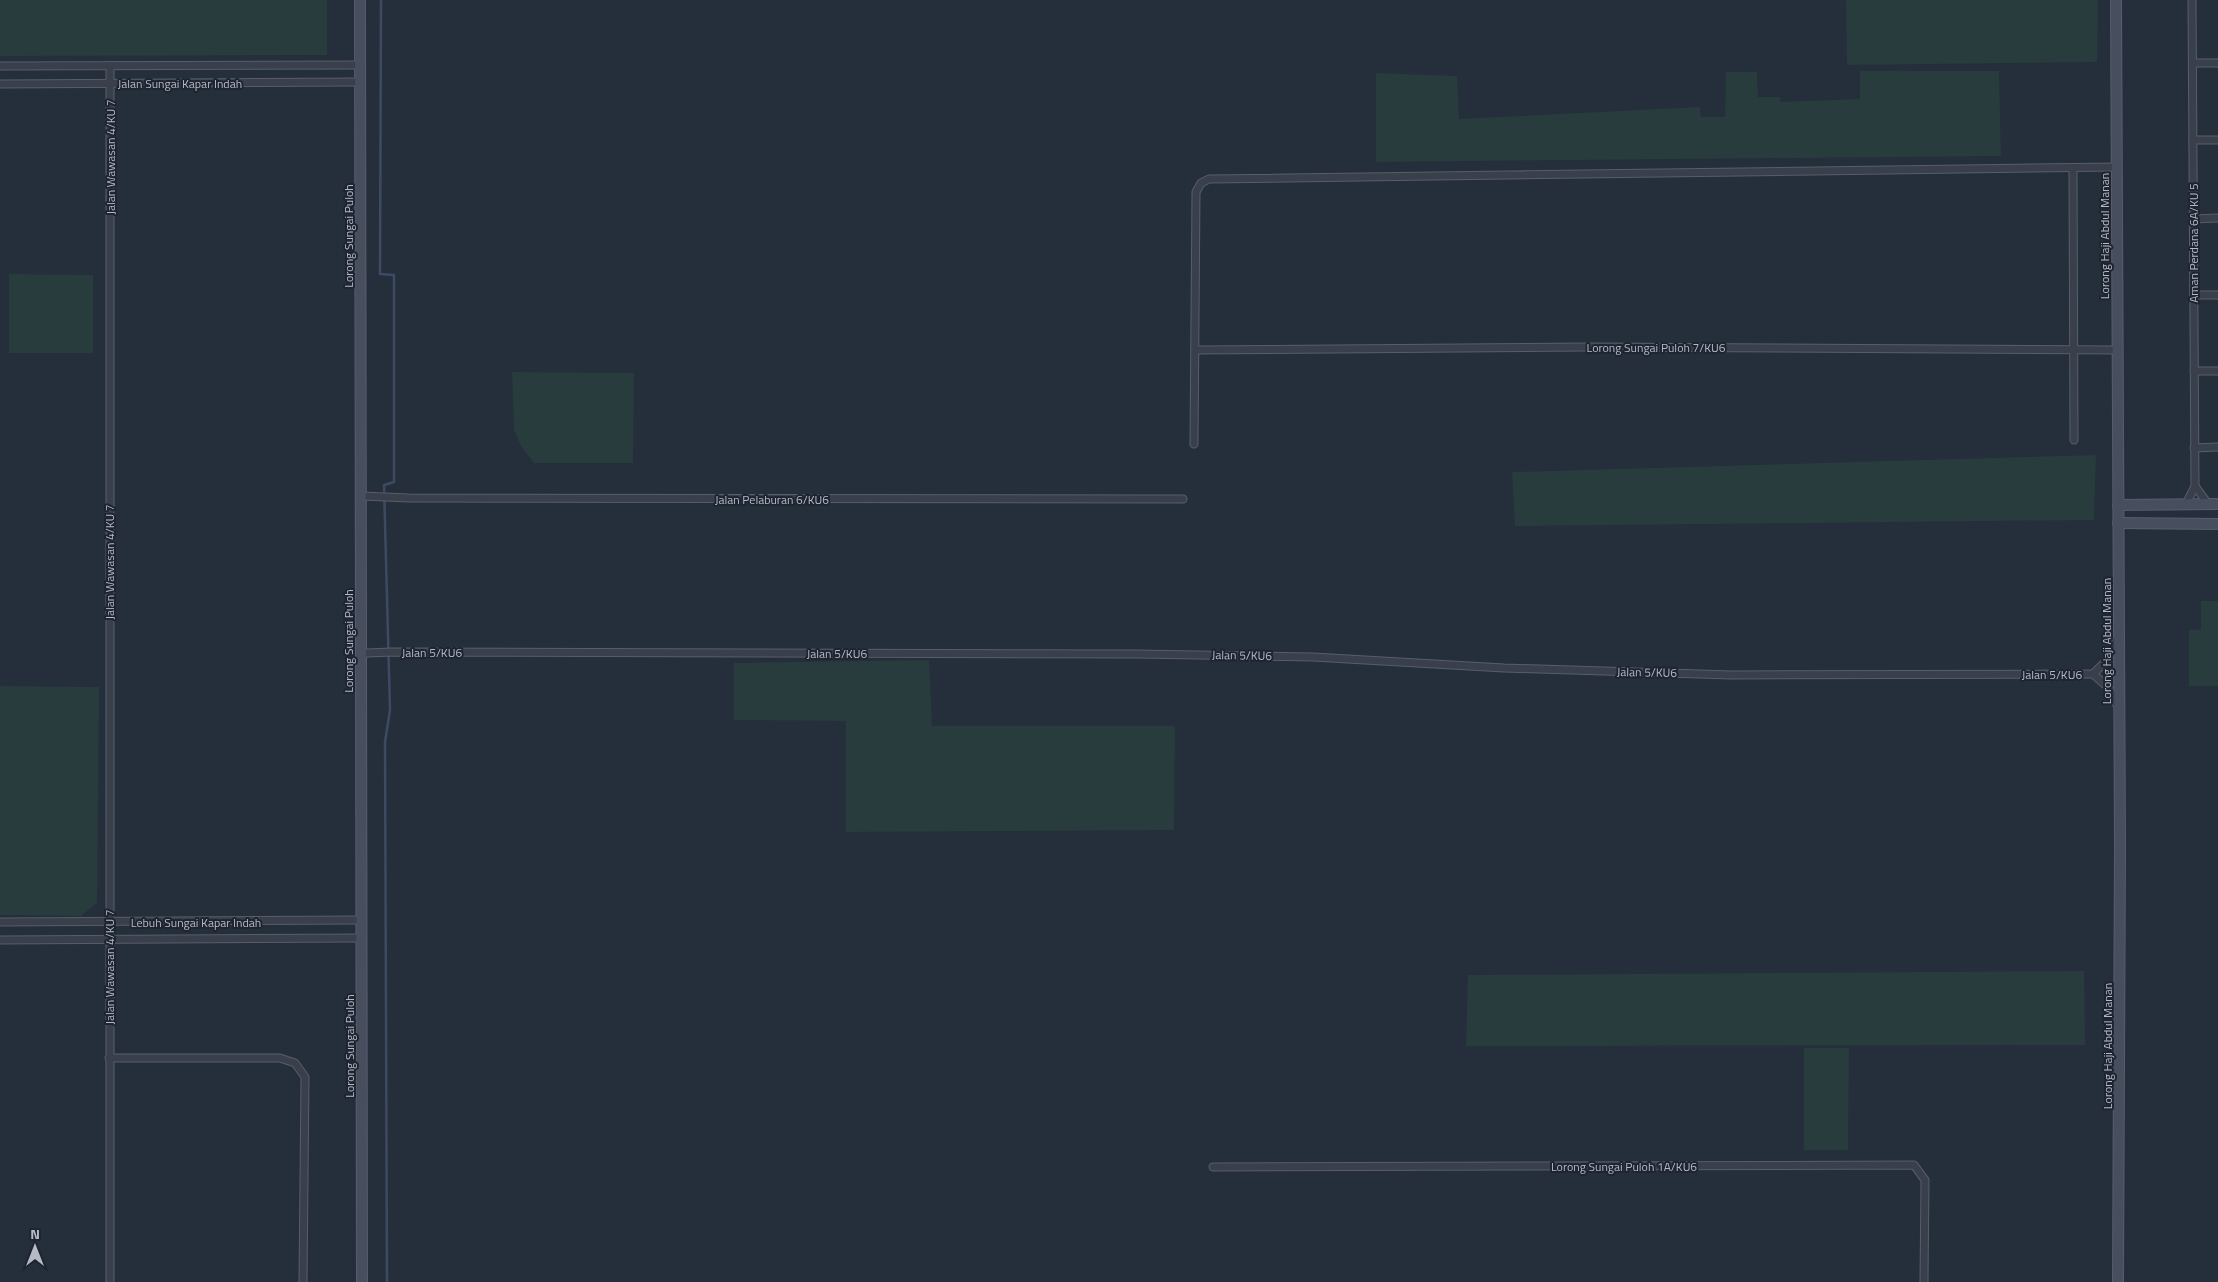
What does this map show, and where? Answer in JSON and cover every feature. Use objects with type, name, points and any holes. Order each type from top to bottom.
[{"type":"street","name":"Lorong Sungai Puloh","points":[[360,0],[361,496],[364,654],[361,920],[362,1282]]},
{"type":"street","name":"Lorong Haji Abdul Manan","points":[[2116,0],[2120,847],[2118,1282]]},
{"type":"street","name":"Aman Perdana 6A/KU 5","points":[[2186,504],[2195,486],[2192,0]]},
{"type":"street","points":[[2193,63],[2218,63]]},
{"type":"street","name":"Jalan Sungai Kapar Indah","points":[[0,66],[360,65]]},
{"type":"street","name":"Jalan Wawasan 4/KU 7","points":[[110,66],[110,1282]]},
{"type":"street","name":"Jalan Sungai Kapar Indah","points":[[0,84],[360,82]]},
{"type":"street","points":[[2193,140],[2218,140]]},
{"type":"street","points":[[1194,444],[1196,192],[1201,183],[1209,179],[2116,167]]},
{"type":"street","points":[[2073,168],[2074,440]]},
{"type":"street","points":[[2193,219],[2218,218]]},
{"type":"street","points":[[2194,295],[2218,295]]},
{"type":"street","name":"Lorong Sungai Puloh 7/KU6","points":[[1195,350],[1589,347],[2117,350]]},
{"type":"street","points":[[2194,371],[2218,371]]},
{"type":"street","points":[[2194,448],[2218,447]]},
{"type":"street","points":[[2195,486],[2213,504]]},
{"type":"street","name":"Jalan Pelaburan 6/KU6","points":[[361,496],[1183,499]]},
{"type":"street","points":[[2118,505],[2213,504]]},
{"type":"street","points":[[2118,523],[2218,524]]},
{"type":"street","points":[[2119,632],[2109,658],[2093,674],[2109,688],[2119,709]]},
{"type":"street","name":"Jalan 5/KU6","points":[[364,654],[392,652],[1313,656],[1504,668],[1731,675],[2093,674]]},
{"type":"street","name":"Lebuh Sungai Kapar Indah","points":[[0,922],[361,920]]},
{"type":"street","name":"Lebuh Sungai Kapar Indah","points":[[0,940],[361,938]]},
{"type":"street","points":[[109,1058],[280,1058],[295,1063],[304,1077],[303,1282]]},
{"type":"street","name":"Lorong Sungai Puloh 1A/KU6","points":[[1213,1167],[1914,1165],[1925,1180],[1924,1282]]},
{"type":"shaded area","points":[[0,0],[327,0],[327,55],[0,56]]},
{"type":"shaded area","points":[[1846,0],[2098,0],[2097,62],[1847,65]]},
{"type":"shaded area","points":[[1860,71],[1999,71],[2001,156],[1376,162],[1376,73],[1457,76],[1459,119],[1700,107],[1701,117],[1725,117],[1726,72],[1757,72],[1758,97],[1780,97],[1780,102],[1860,99]]},
{"type":"shaded area","points":[[9,274],[93,275],[93,353],[9,353]]},
{"type":"shaded area","points":[[512,372],[634,373],[633,463],[534,463],[521,446],[514,430]]},
{"type":"shaded area","points":[[2096,455],[2094,520],[1515,526],[1512,472]]},
{"type":"shaded area","points":[[2201,601],[2218,601],[2218,686],[2189,686],[2189,630],[2201,630]]},
{"type":"shaded area","points":[[929,660],[932,726],[1175,726],[1174,830],[846,832],[846,721],[734,720],[734,663]]},
{"type":"shaded area","points":[[0,686],[99,687],[97,903],[81,916],[0,915]]},
{"type":"shaded area","points":[[2084,971],[2085,1045],[1466,1046],[1468,975]]},
{"type":"shaded area","points":[[1804,1048],[1849,1048],[1848,1150],[1804,1150]]},
{"type":"waterway","points":[[381,0],[380,274],[394,275],[394,482],[384,485],[390,710],[385,742],[387,1282]]}]
